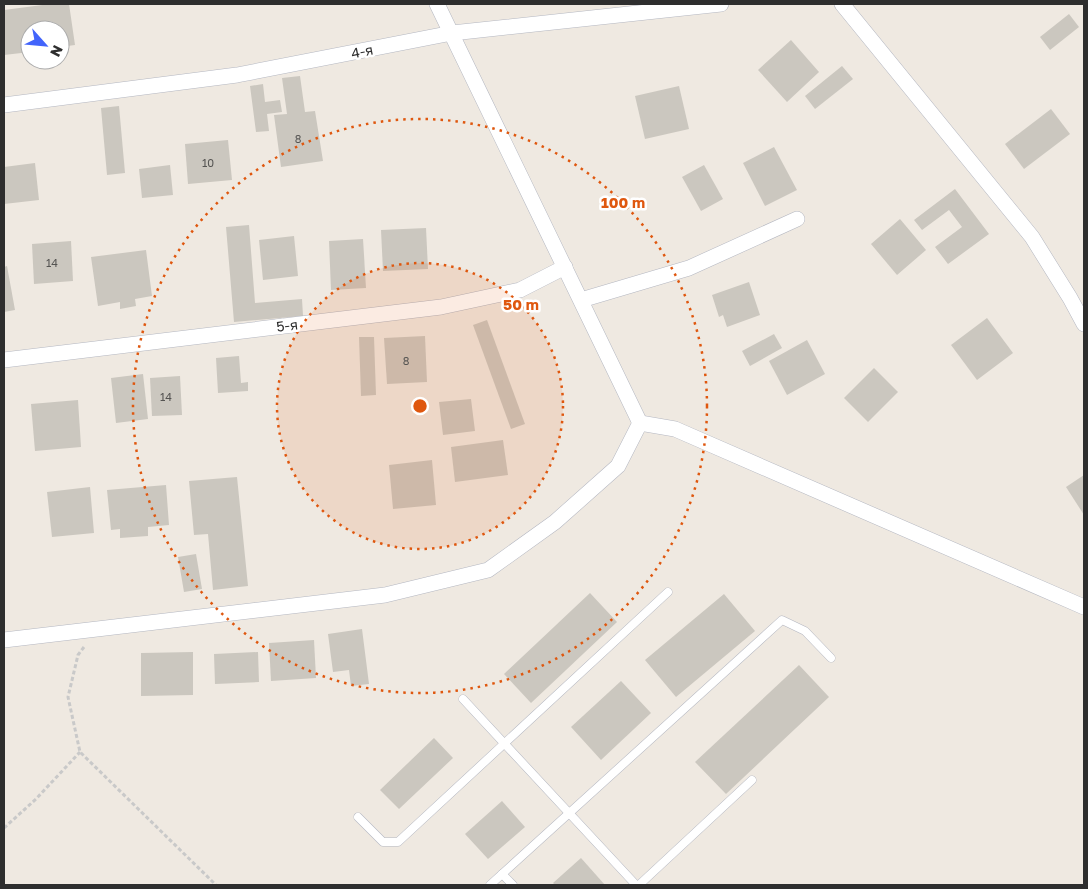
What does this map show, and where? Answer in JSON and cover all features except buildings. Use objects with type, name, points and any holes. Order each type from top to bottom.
[{"type":"street","points":[[437,4],[640,422]]},
{"type":"street","name":"4-я","points":[[4,105],[237,75],[452,33],[721,4]]},
{"type":"street","points":[[842,4],[1032,237],[1084,324]]},
{"type":"street","points":[[581,300],[689,268],[797,219]]},
{"type":"street","name":"5-я","points":[[4,360],[440,307],[520,290],[565,267]]},
{"type":"street","points":[[640,422],[675,429],[1084,607]]},
{"type":"street","points":[[4,640],[384,595],[488,570],[555,522],[618,466],[640,422]]},
{"type":"lane","points":[[358,817],[384,842],[398,842],[668,592]]},
{"type":"lane","points":[[490,885],[782,620],[806,631],[831,658]]},
{"type":"lane","points":[[463,698],[569,814],[638,885],[752,780]]},
{"type":"lane","points":[[502,874],[514,885]]},
{"type":"path","points":[[98,629],[78,655],[68,697],[80,752],[216,885]]},
{"type":"path","points":[[4,828],[36,799],[80,752]]}]
